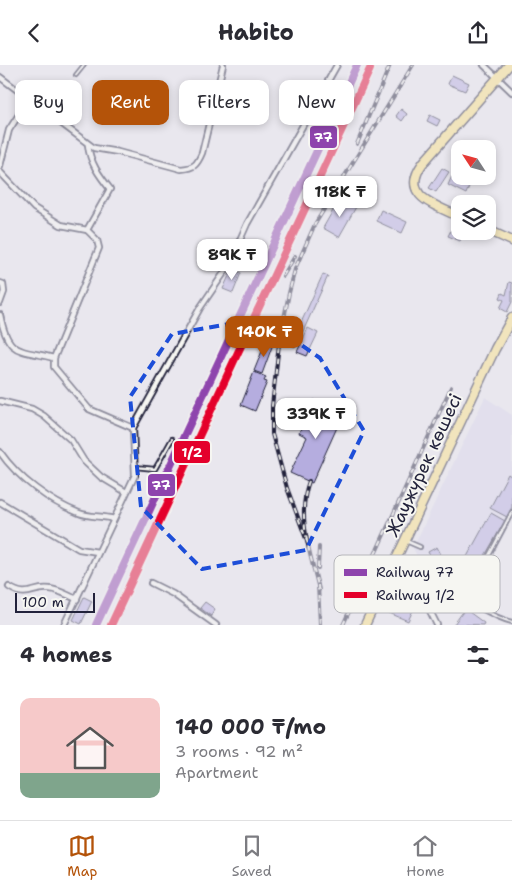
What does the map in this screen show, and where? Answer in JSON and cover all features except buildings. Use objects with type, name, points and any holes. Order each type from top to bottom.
[{"type":"main road","points":[[451,212],[426,200],[419,194],[414,186],[417,171],[509,65]]},
{"type":"main road","points":[[496,234],[512,241]]},
{"type":"main road","name":"Жаужүрек көшесі","points":[[398,555],[495,349],[512,318]]},
{"type":"main road","name":"Жаужүрек көшесі","points":[[365,625],[371,613]]},
{"type":"street","points":[[62,125],[94,148],[118,152],[181,169],[192,169],[198,163],[202,153],[223,65]]},
{"type":"street","points":[[64,625],[135,475],[133,428],[200,307],[228,267],[247,224],[337,65]]},
{"type":"street","points":[[484,65],[512,92]]},
{"type":"street","points":[[0,77],[15,89]]},
{"type":"street","points":[[0,166],[10,129],[15,121]]},
{"type":"street","points":[[87,230],[110,189],[96,171],[90,157],[88,145]]},
{"type":"street","points":[[0,172],[34,207],[61,225],[87,230],[97,240],[98,248],[54,358],[54,367],[60,377],[89,409],[133,428]]},
{"type":"street","points":[[0,283],[4,292],[0,303]]},
{"type":"street","points":[[0,315],[8,342],[16,350],[54,358]]},
{"type":"street","points":[[0,401],[32,409],[44,416],[71,440],[84,461],[101,477],[126,492]]},
{"type":"street","points":[[0,452],[2,459],[27,480],[66,506],[81,514],[114,519]]},
{"type":"street","points":[[0,503],[79,549],[98,551]]},
{"type":"street","points":[[151,583],[173,594],[216,625]]},
{"type":"street","points":[[9,587],[18,593],[29,594],[49,588],[77,599]]},
{"type":"street","points":[[431,613],[437,625]]},
{"type":"lane","points":[[76,75],[84,65]]},
{"type":"lane","points":[[135,467],[155,469],[172,439]]},
{"type":"lane","points":[[490,555],[512,513]]},
{"type":"lane","points":[[405,541],[420,547]]},
{"type":"lane","points":[[490,613],[512,622]]},
{"type":"highlighted area","points":[[263,318],[320,358],[364,431],[306,550],[202,569],[141,507],[130,397],[172,334]]},
{"type":"shaded area","points":[[485,397],[512,415],[512,507],[485,555],[416,555],[413,548]]},
{"type":"railway","points":[[357,144],[390,65]]},
{"type":"railway","points":[[308,544],[287,488],[272,434],[272,406],[279,344],[289,293],[295,269],[315,224],[413,65]]},
{"type":"railway","points":[[283,276],[295,256]]},
{"type":"railway","points":[[375,555],[451,387]]},
{"type":"railway","points":[[309,481],[305,495],[304,522],[319,590]]},
{"type":"railway","points":[[318,568],[319,547]]},
{"type":"railway","points":[[318,585],[320,625]]},
{"type":"railway","points":[[343,625],[348,613]]},
{"type":"rail line","name":"77","points":[[96,625],[357,65]]},
{"type":"rail line","name":"1/2","points":[[111,625],[370,69]]}]
